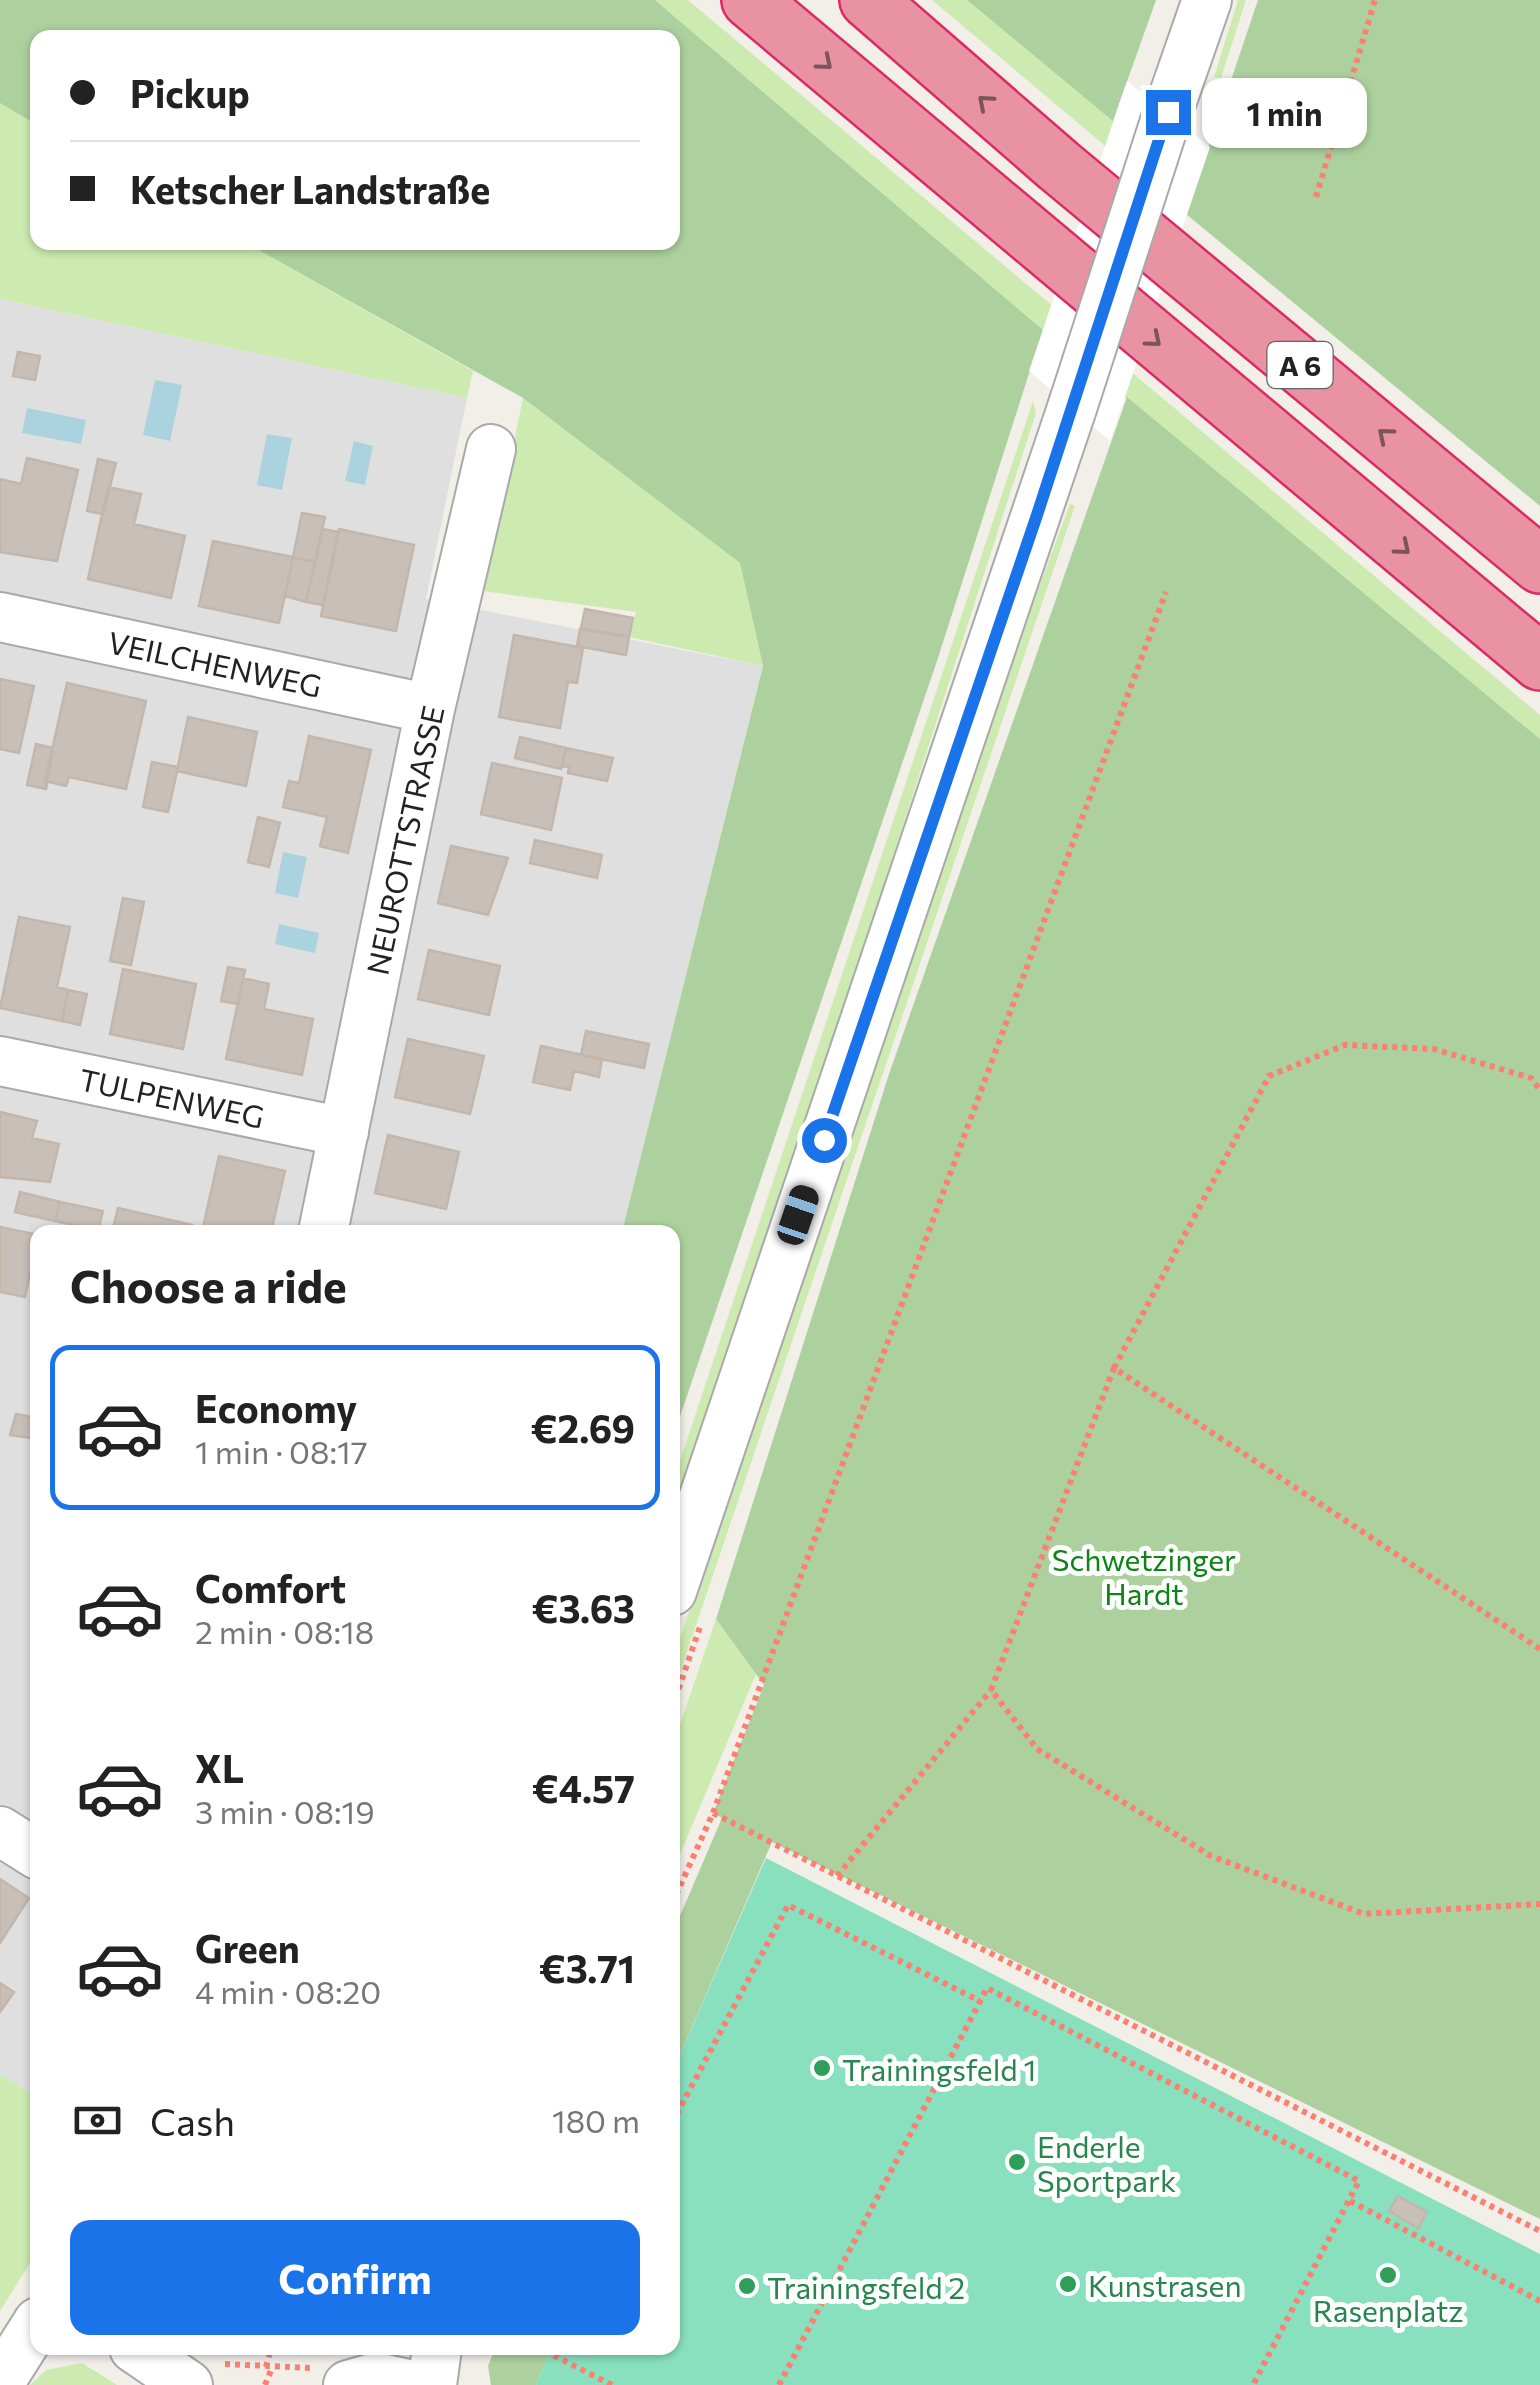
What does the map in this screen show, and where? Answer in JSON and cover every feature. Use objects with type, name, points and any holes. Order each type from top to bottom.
[{"type":"highway","name":"A 6","points":[[750,0],[1540,662]]},
{"type":"highway","name":"A 6","points":[[868,0],[1059,166],[1540,565]]},
{"type":"street","points":[[680,1567],[1206,0]]},
{"type":"street","name":"NEUROTTSTRASSE","points":[[324,1225],[430,709],[491,449]]},
{"type":"street","name":"VEILCHENWEG","points":[[0,617],[430,709]]},
{"type":"street","name":"TULPENWEG","points":[[0,1061],[344,1132]]},
{"type":"street","points":[[0,1830],[30,1850]]},
{"type":"street","points":[[0,2382],[30,2335]]},
{"type":"street","points":[[144,2355],[184,2382],[256,2373]]},
{"type":"street","points":[[432,2385],[436,2355]]},
{"type":"path","points":[[1316,197],[1375,0]]},
{"type":"path","points":[[680,1886],[713,1813],[1166,592]]},
{"type":"path","points":[[838,1876],[991,1690],[1114,1368],[1268,1076],[1345,1045],[1434,1049],[1531,1078],[1540,1090]]},
{"type":"path","points":[[1114,1368],[1540,1649]]},
{"type":"path","points":[[991,1690],[1037,1749],[1211,1856],[1364,1914],[1540,1904]]},
{"type":"path","points":[[713,1813],[1540,2231]]},
{"type":"path","points":[[680,2108],[788,1905],[980,2001]]},
{"type":"path","points":[[779,2385],[987,1988],[1359,2182],[1254,2385]]},
{"type":"path","points":[[1350,2201],[1540,2300]]},
{"type":"path","points":[[553,2355],[612,2385]]},
{"type":"path","points":[[256,2373],[264,2385]]},
{"type":"shaded area","points":[[0,299],[467,398],[426,599],[763,666],[624,1225],[30,1225],[30,2093],[0,2074]]},
{"type":"green space","points":[[0,0],[655,0],[1043,330],[937,661],[680,1416],[680,1225],[624,1225],[763,666],[740,563],[523,398],[259,250],[680,250],[680,30],[30,30],[30,121],[0,103]]},
{"type":"green space","points":[[655,0],[688,0],[1540,715],[1540,739],[1043,330]]},
{"type":"green space","points":[[932,0],[967,0],[1195,187],[1186,214]]},
{"type":"green space","points":[[967,0],[1156,0],[1113,121]]},
{"type":"green space","points":[[1238,0],[1246,0],[1221,78],[1214,77]]},
{"type":"green space","points":[[1258,0],[1540,0],[1540,506],[1186,214]]},
{"type":"green space","points":[[0,103],[30,121],[30,250],[258,250],[473,371],[467,398],[0,299]]},
{"type":"green space","name":"Schwetzinger Hardt","points":[[1127,397],[1540,739],[1540,2219],[772,1842],[680,2055],[680,1916],[722,1818],[713,1813],[764,1685],[716,1619],[889,1074]]},
{"type":"green space","points":[[523,398],[740,563],[763,666],[629,637],[636,612],[483,591]]},
{"type":"green space","points":[[1033,401],[1036,413],[886,878],[680,1487],[680,1461]]},
{"type":"green space","points":[[1070,504],[1075,506],[680,1672],[680,1638],[1013,657]]},
{"type":"green space","points":[[716,1619],[756,1674],[680,1854],[680,1724]]},
{"type":"green space","name":"Enderle Sportpark","points":[[766,1858],[1540,2254],[1540,2385],[536,2385],[548,2355],[680,2355],[680,2055]]},
{"type":"green space","points":[[0,2074],[30,2093],[30,2263],[0,2311]]},
{"type":"green space","points":[[492,2355],[548,2355],[536,2385],[491,2385],[488,2366]]},
{"type":"green space","points":[[82,2363],[117,2385],[30,2385],[46,2370]]},
{"type":"water","points":[[155,380],[182,385],[170,441],[143,435]]},
{"type":"water","points":[[27,408],[86,420],[81,444],[22,433]]},
{"type":"water","points":[[267,434],[292,438],[282,490],[257,485]]},
{"type":"water","points":[[354,441],[373,446],[365,485],[345,481]]},
{"type":"water","points":[[283,852],[307,857],[298,898],[275,893]]},
{"type":"water","points":[[279,924],[319,933],[315,953],[275,944]]},
{"type":"pier","points":[[1127,81],[1210,147],[1110,441],[1029,371]]},
{"type":"building","points":[[18,352],[40,356],[35,380],[13,376]]},
{"type":"building","points":[[27,458],[78,470],[57,561],[0,552],[0,479],[21,484]]},
{"type":"building","points":[[98,459],[116,463],[103,514],[87,511]]},
{"type":"building","points":[[108,487],[141,494],[134,524],[185,536],[171,598],[88,579]]},
{"type":"building","points":[[302,513],[325,517],[315,562],[293,557]]},
{"type":"building","points":[[323,529],[338,532],[323,605],[306,602]]},
{"type":"building","points":[[339,529],[414,545],[396,631],[321,616]]},
{"type":"building","points":[[213,541],[293,557],[279,623],[199,606]]},
{"type":"building","points":[[293,557],[315,562],[306,602],[285,596]]},
{"type":"building","points":[[585,609],[633,618],[629,637],[581,628]]},
{"type":"building","points":[[580,629],[629,637],[626,655],[577,646]]},
{"type":"building","points":[[514,635],[583,648],[577,683],[568,682],[560,728],[499,717]]},
{"type":"building","points":[[0,679],[34,686],[19,753],[0,749]]},
{"type":"building","points":[[67,683],[146,701],[126,789],[69,777],[66,786],[45,781]]},
{"type":"building","points":[[188,717],[257,732],[246,786],[177,771]]},
{"type":"building","points":[[309,736],[371,750],[348,853],[320,846],[327,817],[283,807],[289,781],[299,783]]},
{"type":"building","points":[[520,737],[566,748],[561,769],[515,758]]},
{"type":"building","points":[[36,744],[53,748],[46,789],[27,785]]},
{"type":"building","points":[[566,748],[613,758],[607,781],[568,773],[569,767],[562,766]]},
{"type":"building","points":[[152,762],[178,767],[168,812],[143,807]]},
{"type":"building","points":[[492,763],[562,778],[551,830],[481,814]]},
{"type":"building","points":[[258,817],[280,823],[269,867],[248,862]]},
{"type":"building","points":[[535,840],[602,855],[597,878],[530,863]]},
{"type":"building","points":[[451,846],[508,858],[488,915],[438,903]]},
{"type":"building","points":[[123,898],[144,902],[131,965],[110,961]]},
{"type":"building","points":[[19,917],[70,927],[57,987],[68,990],[62,1021],[0,1008]]},
{"type":"building","points":[[429,950],[500,966],[489,1015],[418,999]]},
{"type":"building","points":[[228,967],[245,970],[238,1004],[221,1001]]},
{"type":"building","points":[[123,969],[196,984],[183,1049],[110,1034]]},
{"type":"building","points":[[243,978],[269,984],[264,1009],[313,1019],[302,1075],[226,1059]]},
{"type":"building","points":[[68,990],[87,994],[80,1025],[62,1021]]},
{"type":"building","points":[[586,1031],[649,1044],[644,1068],[581,1055]]},
{"type":"building","points":[[408,1039],[484,1056],[470,1114],[395,1097]]},
{"type":"building","points":[[541,1046],[602,1059],[599,1077],[574,1071],[570,1090],[533,1082]]},
{"type":"building","points":[[0,1112],[37,1121],[32,1138],[59,1144],[50,1182],[0,1177]]},
{"type":"building","points":[[388,1135],[459,1152],[446,1209],[375,1193]]},
{"type":"building","points":[[219,1156],[285,1171],[273,1225],[204,1225]]},
{"type":"building","points":[[20,1192],[60,1202],[55,1221],[15,1212]]},
{"type":"building","points":[[60,1202],[103,1211],[99,1225],[55,1221]]},
{"type":"building","points":[[118,1208],[192,1225],[114,1225]]},
{"type":"building","points":[[0,1227],[30,1233],[30,1273],[25,1297],[0,1292]]},
{"type":"building","points":[[16,1414],[30,1417],[30,1438],[10,1435]]},
{"type":"building","points":[[0,1879],[29,1898],[0,1943]]},
{"type":"building","points":[[0,1983],[14,1992],[0,2012]]},
{"type":"building","points":[[1398,2196],[1427,2212],[1418,2228],[1389,2211]]},
{"type":"place","name":"Trainingsfeld 1","points":[[822,2068]]},
{"type":"place","name":"Enderle Sportpark","points":[[1017,2162]]},
{"type":"place","name":"Rasenplatz","points":[[1388,2275]]},
{"type":"place","name":"Kunstrasen","points":[[1068,2284]]},
{"type":"place","name":"Trainingsfeld 2","points":[[747,2286]]},
{"type":"route","points":[[824,1140],[1037,515],[1168,112]]}]
